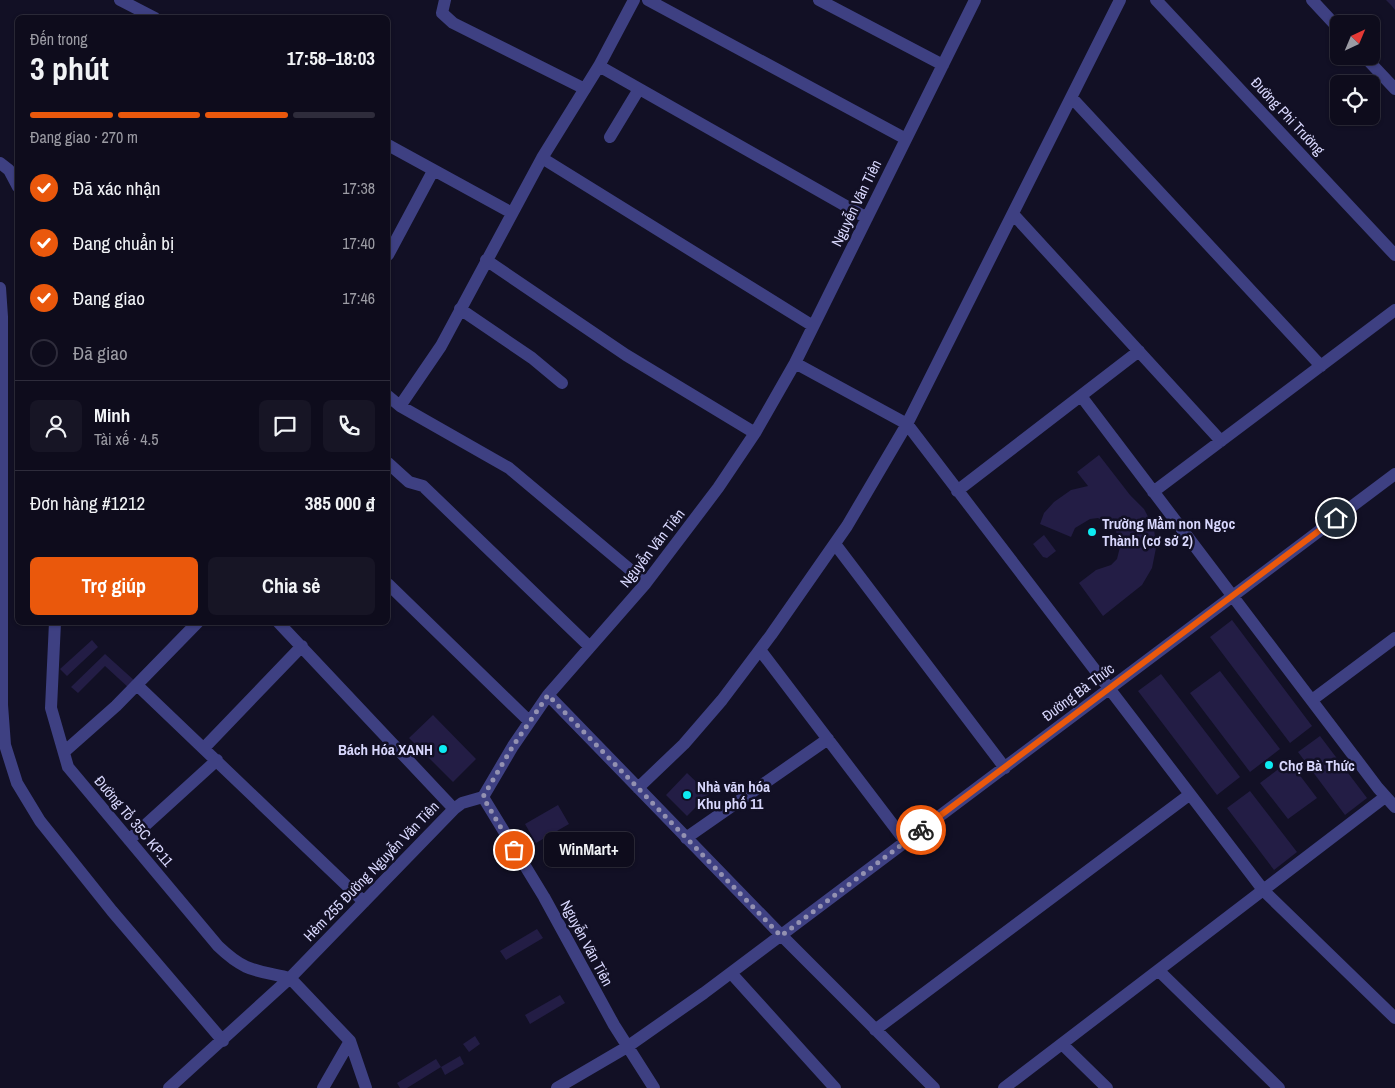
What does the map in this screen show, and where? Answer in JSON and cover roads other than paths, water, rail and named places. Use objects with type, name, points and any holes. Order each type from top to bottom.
[{"type":"street","points":[[120,0],[149,15]]},
{"type":"street","points":[[445,0],[442,13],[453,23],[585,89]]},
{"type":"street","points":[[634,0],[599,66],[542,158],[441,346],[392,401],[509,468],[646,583]]},
{"type":"street","points":[[648,0],[906,139]]},
{"type":"street","points":[[819,0],[943,65]]},
{"type":"street","name":"Nguyễn Văn Tiên","points":[[654,1088],[594,991],[544,897],[500,828],[483,797],[529,721],[548,695],[646,583],[718,488],[755,433],[795,363],[975,0]]},
{"type":"street","points":[[638,788],[696,730],[760,650],[834,544],[907,424],[1120,0]]},
{"type":"street","name":"Đường Phi Trường","points":[[1156,0],[1395,255]]},
{"type":"street","points":[[1312,0],[1330,19]]},
{"type":"street","points":[[1372,65],[1395,90]]},
{"type":"street","points":[[599,66],[867,218]]},
{"type":"street","points":[[610,137],[639,89]]},
{"type":"street","points":[[1072,98],[1321,366]]},
{"type":"street","points":[[390,146],[512,212]]},
{"type":"street","points":[[542,158],[813,326]]},
{"type":"street","points":[[0,163],[10,170],[15,181]]},
{"type":"street","points":[[390,247],[433,171]]},
{"type":"street","points":[[1013,214],[1221,440]]},
{"type":"street","points":[[486,260],[626,355],[755,433]]},
{"type":"street","points":[[0,288],[2,317],[2,705],[5,745],[17,783],[40,821],[112,911],[223,1041]]},
{"type":"street","points":[[460,309],[532,358],[562,383]]},
{"type":"street","points":[[1153,492],[1395,310]]},
{"type":"street","points":[[957,491],[1139,351]]},
{"type":"street","points":[[795,363],[907,424],[1264,891],[1395,1018]]},
{"type":"street","points":[[1081,396],[1385,797],[1395,807]]},
{"type":"street","points":[[390,465],[409,482],[423,486],[590,647]]},
{"type":"street","name":"Đường Bà Thức","points":[[557,1088],[627,1047],[731,973],[1395,474]]},
{"type":"street","points":[[834,544],[1005,768]]},
{"type":"street","points":[[390,586],[529,721]]},
{"type":"street","name":"Đường Tổ 35C KP.11","points":[[55,625],[51,708],[68,768],[218,946],[234,962],[244,968],[290,978]]},
{"type":"street","points":[[64,752],[137,685],[195,625]]},
{"type":"street","points":[[281,625],[454,809]]},
{"type":"street","points":[[1312,700],[1395,638]]},
{"type":"street","points":[[204,748],[302,646]]},
{"type":"street","points":[[760,650],[906,842]]},
{"type":"street","points":[[137,685],[364,902]]},
{"type":"street","points":[[548,695],[781,936],[934,1088]]},
{"type":"street","points":[[686,838],[828,739]]},
{"type":"street","points":[[129,840],[217,760]]},
{"type":"street","points":[[875,1030],[1189,795]]},
{"type":"street","name":"Hẻm 255 Đường Nguyễn Văn Tiên","points":[[169,1088],[223,1041],[290,978],[454,809],[462,803],[483,797]]},
{"type":"street","points":[[1004,1088],[1385,797]]},
{"type":"street","points":[[1159,971],[1279,1088]]},
{"type":"street","points":[[731,973],[834,1088]]},
{"type":"street","points":[[290,978],[350,1041],[366,1088]]},
{"type":"street","points":[[323,1088],[350,1041]]},
{"type":"street","points":[[1062,1044],[1107,1088]]},
{"type":"place","name":"Trường Mầm non Ngọc Thành (cơ sở 2)","points":[[1092,532]]},
{"type":"place","name":"Bách Hóa XANH","points":[[443,749]]},
{"type":"place","name":"Chợ Bà Thức","points":[[1269,765]]},
{"type":"place","name":"Nhà văn hóa Khu phố 11","points":[[687,795]]},
{"type":"place","name":"WinMart+","points":[[514,850]]}]
